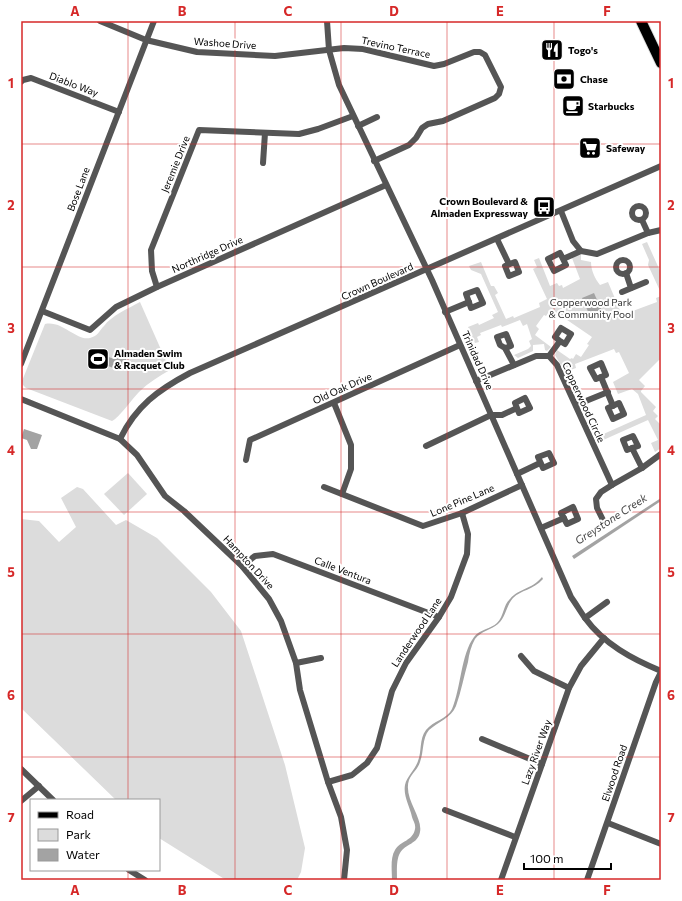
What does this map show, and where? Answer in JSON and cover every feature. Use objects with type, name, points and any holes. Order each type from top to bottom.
[{"type":"main road","points":[[641,21],[661,63]]},
{"type":"street","name":"Washoe Drive","points":[[100,21],[146,40],[197,52],[275,56],[329,50]]},
{"type":"street","name":"Bose Lane","points":[[21,364],[154,21]]},
{"type":"street","name":"Trinidad Drive","points":[[327,21],[329,50],[339,85],[446,312],[572,597],[585,618],[604,638],[639,662],[661,671]]},
{"type":"street","name":"Trevino Terrace","points":[[329,50],[344,48],[363,49],[434,66],[444,64],[474,52],[480,52],[487,57],[501,87],[499,94],[495,98],[443,121],[428,124],[422,128],[416,138],[409,144],[374,161]]},
{"type":"street","name":"Diablo Way","points":[[22,81],[31,78],[119,112]]},
{"type":"street","name":"Jeremie Drive","points":[[157,287],[152,271],[151,250],[199,130],[299,134],[318,129],[353,116]]},
{"type":"street","points":[[358,126],[377,117]]},
{"type":"street","points":[[263,163],[265,133]]},
{"type":"street","name":"Crown Boulevard","points":[[120,439],[141,407],[153,395],[167,385],[193,372],[661,166]]},
{"type":"street","name":"Northridge Drive","points":[[42,312],[90,330],[116,307],[157,287],[386,185]]},
{"type":"street","points":[[634,200],[637,206]]},
{"type":"street","points":[[637,206],[632,211],[632,215],[637,220],[642,220]]},
{"type":"street","points":[[637,206],[642,206],[646,211],[646,216],[642,220]]},
{"type":"street","points":[[561,211],[573,241],[581,251]]},
{"type":"street","points":[[642,220],[648,233]]},
{"type":"street","points":[[563,259],[581,251],[597,254],[648,233],[661,230]]},
{"type":"street","points":[[497,239],[509,264]]},
{"type":"street","points":[[616,247],[621,260]]},
{"type":"street","points":[[621,260],[617,262],[616,269],[621,274],[626,273]]},
{"type":"street","points":[[621,260],[628,262],[630,266],[626,273]]},
{"type":"street","points":[[626,273],[631,288]]},
{"type":"street","points":[[622,292],[646,282]]},
{"type":"street","points":[[446,312],[469,302]]},
{"type":"street","points":[[549,356],[560,341]]},
{"type":"street","name":"Old Oak Drive","points":[[246,460],[250,440],[460,345]]},
{"type":"street","points":[[505,348],[514,365]]},
{"type":"street","name":"Copperwood Circle","points":[[476,381],[536,356],[549,356],[557,365],[612,485]]},
{"type":"street","points":[[601,377],[613,406]]},
{"type":"street","points":[[576,405],[608,392]]},
{"type":"street","name":"Hampton Drive","points":[[21,398],[120,439],[137,455],[165,496],[184,511],[242,566],[269,599],[281,621],[296,663],[300,690],[328,782],[341,816],[347,850],[344,880]]},
{"type":"street","points":[[334,403],[351,446],[351,469],[342,494]]},
{"type":"street","points":[[426,446],[491,415],[502,415],[517,408]]},
{"type":"street","points":[[624,431],[628,438],[633,436],[638,446],[632,448],[642,468]]},
{"type":"street","points":[[604,522],[597,508],[596,499],[601,492],[642,468],[661,454]]},
{"type":"street","points":[[517,474],[540,463]]},
{"type":"street","name":"Lone Pine Lane","points":[[324,487],[423,526],[462,513],[522,485]]},
{"type":"street","name":"Landerwood Lane","points":[[328,782],[352,775],[367,763],[377,748],[392,691],[406,663],[439,617],[451,597],[467,554],[468,534],[462,513]]},
{"type":"street","points":[[541,528],[564,518]]},
{"type":"street","name":"Calle Ventura","points":[[242,566],[256,556],[273,554],[439,617]]},
{"type":"street","points":[[585,618],[607,602]]},
{"type":"street","name":"Lazy River Way","points":[[501,880],[569,688],[582,666],[604,638]]},
{"type":"street","points":[[521,656],[534,671],[569,688]]},
{"type":"street","points":[[296,663],[321,658]]},
{"type":"street","name":"Elwood Road","points":[[587,880],[661,671]]},
{"type":"street","points":[[482,739],[542,764]]},
{"type":"street","points":[[21,769],[52,799]]},
{"type":"street","points":[[21,801],[39,786]]},
{"type":"street","points":[[445,810],[515,837]]},
{"type":"street","points":[[608,823],[661,844]]},
{"type":"street","points":[[130,871],[144,880]]},
{"type":"green space","name":"Copperwood Park & Community Pool","points":[[647,242],[661,273],[661,293],[648,265],[649,260],[642,244]]},
{"type":"green space","name":"Copperwood Park & Community Pool","points":[[579,254],[581,255],[581,260],[591,262],[596,280],[600,285],[608,282],[622,315],[657,302],[656,298],[661,296],[661,360],[659,360],[639,380],[645,386],[641,392],[656,407],[653,411],[658,416],[655,419],[661,425],[661,448],[655,452],[651,443],[658,440],[648,420],[601,441],[599,436],[646,415],[638,394],[632,389],[618,394],[613,382],[629,373],[619,352],[616,353],[614,349],[575,364],[576,368],[565,372],[555,355],[557,350],[570,359],[573,359],[576,354],[581,357],[589,345],[587,344],[592,337],[551,309],[546,316],[544,315],[536,326],[539,329],[535,335],[551,347],[547,351],[545,350],[544,344],[533,345],[533,351],[518,358],[514,355],[528,349],[531,346],[529,341],[532,339],[527,324],[523,326],[520,320],[502,327],[501,325],[480,333],[481,335],[477,337],[479,342],[475,343],[468,327],[478,323],[479,325],[494,318],[492,315],[498,312],[481,274],[471,270],[469,266],[481,262],[491,286],[494,286],[498,293],[495,295],[506,319],[513,316],[514,318],[540,307],[539,303],[547,299],[533,269],[537,267],[534,260],[539,258],[550,286],[557,283],[559,286],[562,285],[563,288],[580,279],[572,258]]},
{"type":"green space","name":"Almaden Swim & Racquet Club","points":[[140,302],[170,370],[142,389],[115,419],[112,421],[26,388],[23,385],[22,381],[45,324],[57,325],[79,337],[90,338],[97,335],[107,322]]},
{"type":"green space","points":[[128,473],[147,494],[124,515],[104,494]]},
{"type":"green space","points":[[77,487],[83,489],[116,525],[126,520],[157,538],[211,592],[241,631],[285,765],[305,848],[301,872],[297,880],[226,880],[160,839],[160,799],[115,799],[21,708],[21,519],[39,521],[59,542],[76,527],[61,498]]},
{"type":"water","points":[[594,293],[602,311],[590,316],[582,298]]},
{"type":"water","points":[[118,349],[129,353],[121,371],[103,364],[106,356],[114,359]]},
{"type":"water","points":[[24,429],[42,435],[37,449],[31,449],[27,440],[21,438]]},
{"type":"water","points":[[661,498],[661,501],[574,559],[572,556]]},
{"type":"water","points":[[542,577],[543,579],[539,583],[513,598],[503,618],[498,624],[480,634],[475,639],[470,650],[461,690],[454,710],[427,733],[420,762],[409,780],[408,787],[411,800],[419,820],[420,832],[417,839],[400,853],[397,863],[397,880],[392,880],[393,853],[397,847],[412,836],[415,829],[415,824],[406,797],[405,785],[418,761],[421,741],[424,734],[432,724],[447,715],[452,709],[466,652],[476,634],[492,627],[497,623],[508,601],[514,595],[534,584]]},
{"type":"place","name":"Togo's","points":[[552,50]]},
{"type":"place","name":"Chase","points":[[564,79]]},
{"type":"place","name":"Starbucks","points":[[573,106]]},
{"type":"place","name":"Safeway","points":[[590,148]]},
{"type":"place","name":"Crown Boulevard & Almaden Expressway","points":[[544,207]]},
{"type":"place","name":"Almaden Swim & Racquet Club","points":[[98,359]]},
{"type":"water label","name":"Greystone Creek","points":[[611,519]]}]
